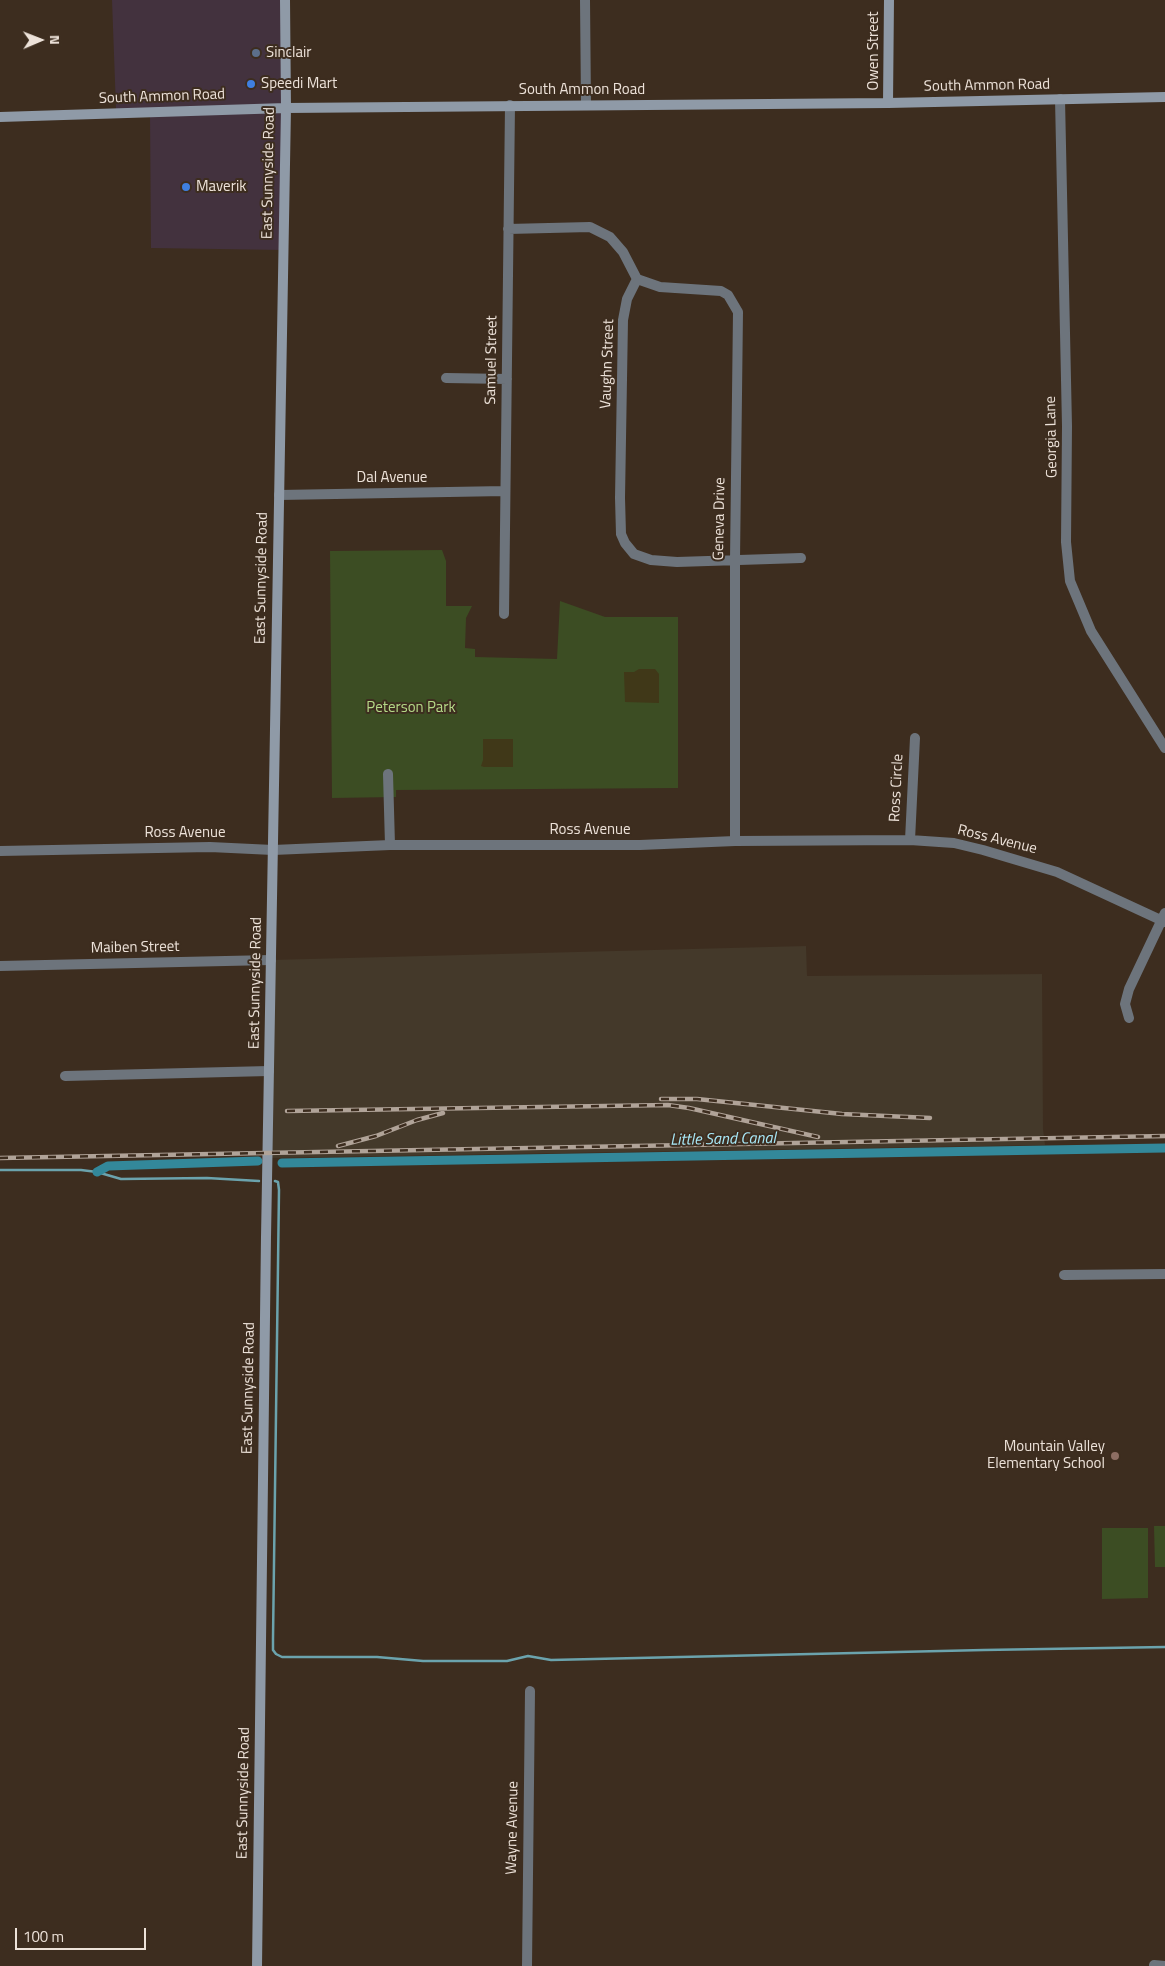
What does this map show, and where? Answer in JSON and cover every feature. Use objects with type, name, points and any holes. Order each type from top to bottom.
[{"type":"main road","name":"East Sunnyside Road","points":[[257,1966],[269,1071],[286,108],[285,0]]},
{"type":"main road","name":"Owen Street","points":[[888,103],[889,0]]},
{"type":"main road","name":"South Ammon Road","points":[[0,117],[286,108],[888,103],[1165,97]]},
{"type":"street","points":[[585,0],[586,105]]},
{"type":"street","name":"Georgia Lane","points":[[1060,99],[1067,426],[1066,542],[1070,581],[1090,631],[1165,748]]},
{"type":"street","name":"Samuel Street","points":[[504,614],[510,105]]},
{"type":"street","points":[[508,229],[590,227],[610,237],[623,252],[637,280]]},
{"type":"street","name":"Geneva Drive","points":[[637,280],[660,288],[722,290],[728,295],[738,312],[735,559],[736,841]]},
{"type":"street","name":"Vaughn Street","points":[[637,280],[627,299],[623,320],[621,534],[625,543],[634,554],[651,560],[677,562],[735,559]]},
{"type":"street","points":[[446,378],[507,379]]},
{"type":"street","name":"Dal Avenue","points":[[279,494],[505,491]]},
{"type":"street","points":[[735,559],[801,558]]},
{"type":"street","name":"Ross Circle","points":[[910,840],[915,738]]},
{"type":"street","points":[[388,774],[390,846]]},
{"type":"street","name":"Ross Avenue","points":[[0,851],[210,847],[273,850],[390,846],[910,840],[954,843],[1057,872],[1164,919]]},
{"type":"street","points":[[1129,1018],[1125,1004],[1128,988],[1164,919]]},
{"type":"street","name":"Maiben Street","points":[[0,966],[271,960]]},
{"type":"street","points":[[65,1076],[269,1071]]},
{"type":"street","points":[[1064,1275],[1165,1274]]},
{"type":"street","name":"Wayne Avenue","points":[[526,1966],[530,1691]]},
{"type":"street","points":[[1154,1965],[1165,1966]]},
{"type":"shaded area","points":[[112,0],[285,0],[283,250],[151,248],[150,113],[116,109]]},
{"type":"shaded area","points":[[806,946],[807,976],[1042,974],[1043,1129],[1045,1145],[267,1158],[271,960]]},
{"type":"green space","name":"Peterson Park","points":[[442,550],[446,561],[446,606],[472,606],[466,618],[465,648],[475,649],[475,657],[557,659],[560,601],[605,617],[678,617],[678,788],[396,790],[396,797],[332,798],[330,551]]},
{"type":"green space","points":[[1154,1526],[1165,1526],[1165,1567],[1155,1567]]},
{"type":"green space","points":[[1102,1528],[1148,1528],[1148,1598],[1102,1599]]},
{"type":"sand","points":[[639,669],[655,669],[659,674],[659,703],[625,702],[624,672],[634,672]]},
{"type":"sand","points":[[483,739],[513,739],[513,767],[481,766],[483,760]]},
{"type":"waterway","name":"Little Sand Canal","points":[[282,1163],[1165,1148]]},
{"type":"waterway","points":[[97,1172],[108,1166],[258,1161]]},
{"type":"waterway","points":[[0,1170],[81,1170],[97,1172],[121,1179],[207,1178],[259,1181]]},
{"type":"waterway","points":[[275,1181],[278,1182],[279,1190],[273,1638],[273,1650],[276,1654],[282,1657],[377,1657],[423,1661],[507,1661],[528,1656],[551,1660],[1165,1647]]},
{"type":"railway","points":[[661,1099],[697,1099],[842,1114],[930,1118]]},
{"type":"railway","points":[[287,1111],[668,1105],[818,1137]]},
{"type":"railway","points":[[338,1146],[376,1136],[417,1120],[443,1113]]},
{"type":"railway","points":[[0,1158],[1165,1136]]},
{"type":"place","name":"Sinclair","points":[[256,53]]},
{"type":"place","name":"Speedi Mart","points":[[251,84]]},
{"type":"place","name":"Maverik","points":[[186,187]]},
{"type":"place","name":"Mountain Valley Elementary School","points":[[1115,1456]]}]
